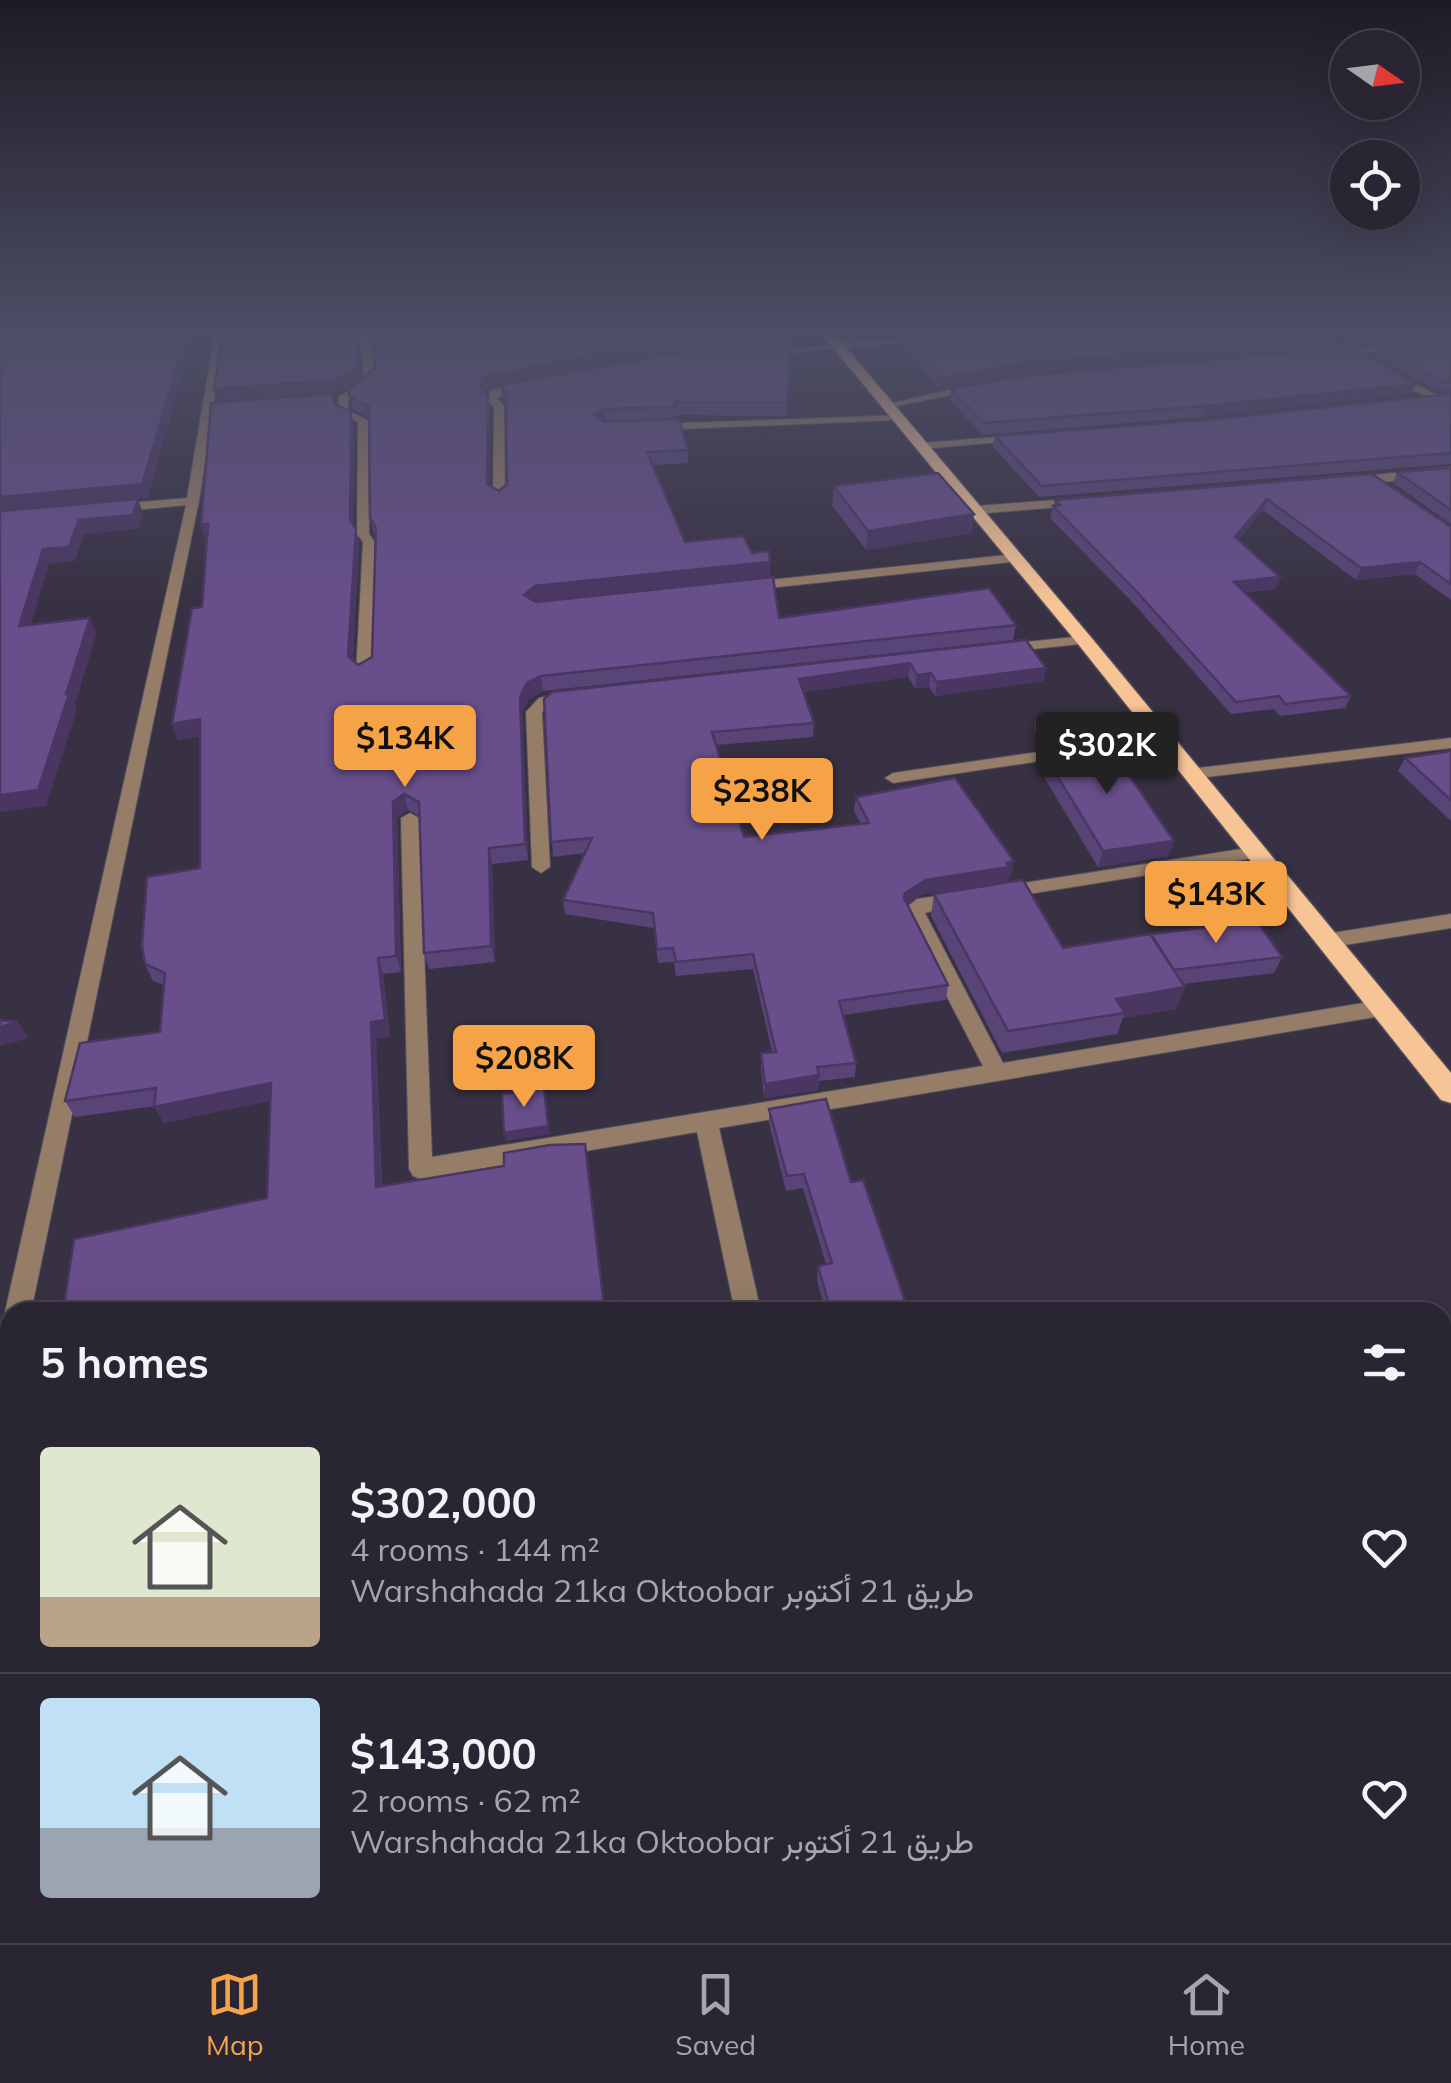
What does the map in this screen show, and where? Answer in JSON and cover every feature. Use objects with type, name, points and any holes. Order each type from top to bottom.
[{"type":"main road","points":[[903,423],[1451,1092]]},
{"type":"street","points":[[20,1302],[194,501],[204,423]]},
{"type":"street","points":[[363,423],[363,534],[369,542],[364,672]]},
{"type":"street","points":[[498,423],[499,498]]},
{"type":"street","points":[[644,428],[722,423]]},
{"type":"street","points":[[922,446],[1034,437]]},
{"type":"street","points":[[1334,482],[1451,471]]},
{"type":"street","points":[[1373,479],[1390,492]]},
{"type":"street","points":[[97,510],[194,501]]},
{"type":"street","points":[[977,510],[1096,501]]},
{"type":"street","points":[[729,589],[1016,558]]},
{"type":"street","points":[[988,650],[1084,640]]},
{"type":"street","points":[[541,867],[534,712],[548,698],[586,694]]},
{"type":"street","points":[[893,778],[1162,739]]},
{"type":"street","points":[[1190,774],[1451,743]]},
{"type":"street","points":[[410,818],[421,1170],[1381,1008]]},
{"type":"street","points":[[997,1072],[916,912],[924,904],[1254,853]]},
{"type":"street","points":[[1326,941],[1451,921]]},
{"type":"street","points":[[706,1119],[746,1302]]},
{"type":"building","points":[[0,423],[160,423],[142,484],[0,497]]},
{"type":"building","points":[[209,423],[351,423],[350,520],[356,529],[348,656],[358,665],[372,657],[376,528],[370,518],[369,423],[488,423],[487,484],[499,491],[507,484],[506,423],[680,423],[688,450],[647,452],[685,542],[743,536],[752,553],[769,551],[770,562],[535,586],[524,595],[536,602],[773,577],[779,618],[989,588],[1016,625],[541,676],[527,683],[520,697],[525,844],[489,848],[491,946],[424,953],[419,802],[404,794],[393,802],[396,956],[378,958],[385,1020],[371,1022],[376,1187],[504,1166],[504,1153],[585,1144],[604,1302],[65,1302],[74,1239],[267,1198],[271,1083],[154,1107],[156,1088],[65,1101],[80,1043],[160,1032],[165,973],[145,964],[142,945],[147,877],[200,868],[200,719],[172,724],[192,608],[202,607],[208,524],[201,525]]},
{"type":"building","points":[[1170,423],[1451,423],[1451,453],[1042,486],[995,436]]},
{"type":"building","points":[[1451,468],[1451,510],[1397,472]]},
{"type":"building","points":[[938,473],[974,514],[868,531],[834,486]]},
{"type":"building","points":[[1372,474],[1451,527],[1451,584],[1420,562],[1361,568],[1267,499],[1235,537],[1280,577],[1234,582],[1351,696],[1285,704],[1279,696],[1236,702],[1053,506],[1060,505],[1055,500]]},
{"type":"building","points":[[138,499],[133,515],[79,520],[69,547],[43,549],[19,626],[90,618],[38,790],[0,795],[0,511]]},
{"type":"building","points":[[1026,640],[1046,668],[937,682],[931,673],[917,675],[910,663],[799,679],[814,723],[712,732],[744,837],[869,823],[856,797],[955,778],[1014,861],[1007,863],[1009,867],[926,880],[905,893],[904,898],[948,985],[839,1001],[856,1063],[817,1067],[819,1075],[765,1084],[761,1053],[776,1052],[753,954],[676,962],[673,948],[657,949],[653,913],[563,900],[592,838],[551,842],[544,699],[552,692]]},
{"type":"building","points":[[1079,714],[1092,733],[1049,739],[1036,720]]},
{"type":"building","points":[[1105,740],[1174,841],[1103,851],[1042,751]]},
{"type":"building","points":[[1451,751],[1451,800],[1405,758]]},
{"type":"building","points":[[1023,880],[1063,948],[1150,934],[1185,987],[1116,999],[1125,1013],[1008,1031],[934,894]]},
{"type":"building","points":[[1257,921],[1282,957],[1174,970],[1151,934]]},
{"type":"building","points":[[0,1020],[18,1022],[0,1027]]},
{"type":"building","points":[[544,1088],[548,1126],[504,1133],[502,1094]]},
{"type":"building","points":[[826,1099],[851,1182],[863,1180],[906,1302],[828,1302],[818,1266],[832,1263],[804,1174],[787,1176],[769,1109]]}]
